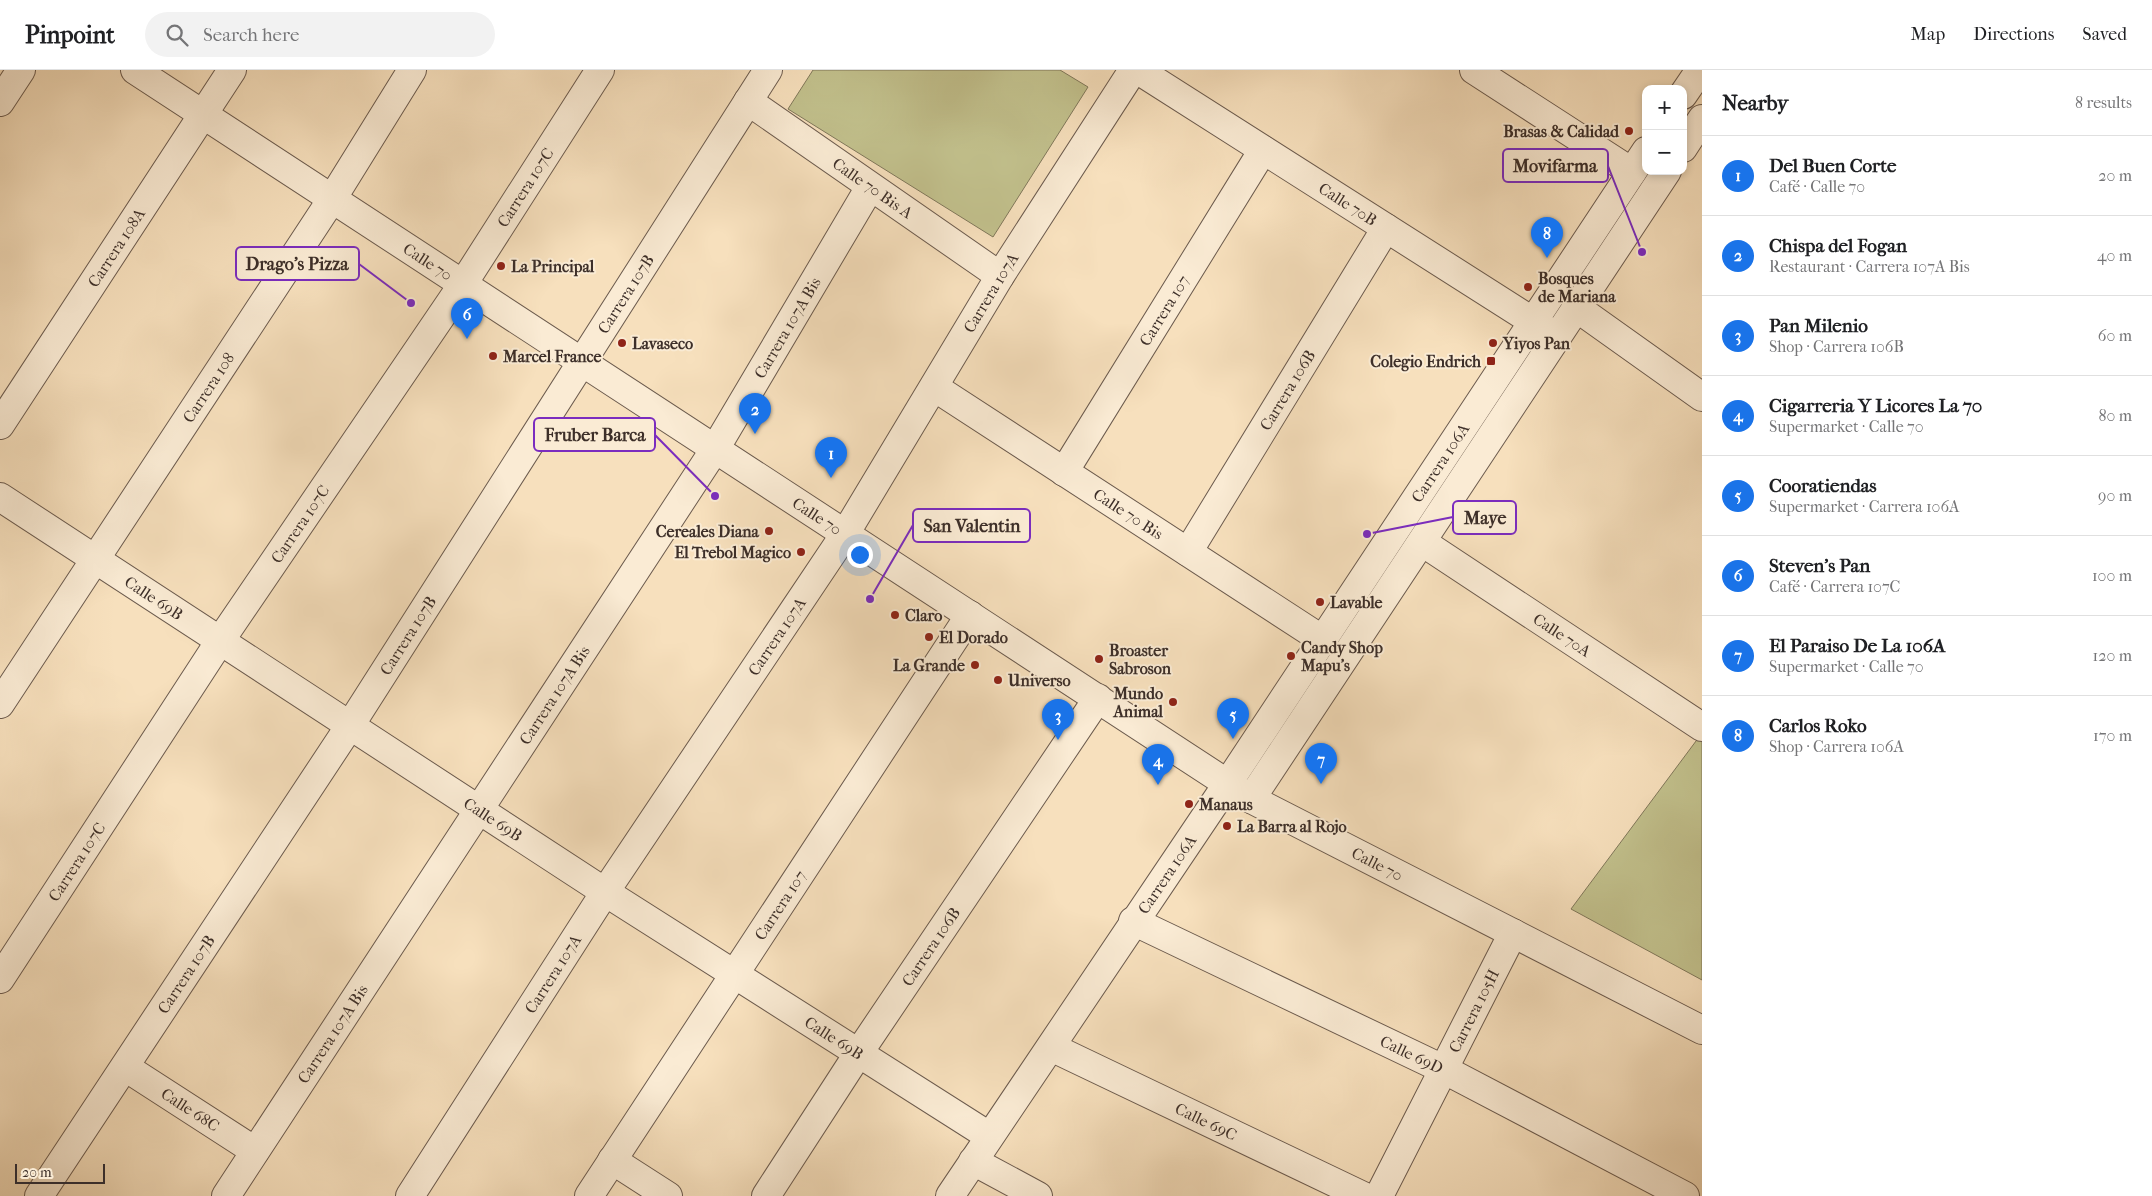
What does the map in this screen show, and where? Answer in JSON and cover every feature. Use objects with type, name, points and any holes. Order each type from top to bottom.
[{"type":"street","points":[[0,102],[21,70]]},
{"type":"street","name":"Calle 70","points":[[135,70],[1251,799],[1702,1030]]},
{"type":"street","name":"Carrera 108A","points":[[0,425],[232,70]]},
{"type":"street","name":"Carrera 108","points":[[0,704],[332,199],[412,70]]},
{"type":"street","name":"Carrera 107C","points":[[0,979],[220,641],[462,284],[600,70]]},
{"type":"street","name":"Carrera 107B","points":[[39,1196],[350,724],[768,70]]},
{"type":"street","name":"Carrera 107A","points":[[410,1196],[605,892],[846,534],[1000,276],[1132,70]]},
{"type":"street","name":"Calle 70B","points":[[1138,70],[1557,338]]},
{"type":"street","points":[[1474,70],[1639,161]]},
{"type":"street","points":[[1687,89],[1700,70]]},
{"type":"street","name":"Calle 70 Bis A","points":[[748,101],[1000,276]]},
{"type":"street","points":[[1687,142],[1702,119]]},
{"type":"street","name":"Carrera 107","points":[[1064,472],[1263,150]]},
{"type":"street","name":"Carrera 106A","points":[[950,1196],[1133,921],[1228,783],[1639,161]]},
{"type":"street","name":"Carrera 106A","points":[[1251,799],[1665,175]]},
{"type":"street","name":"Carrera 107A Bis","points":[[226,1196],[715,449],[870,187]]},
{"type":"street","name":"Carrera 106B","points":[[1188,552],[1386,228]]},
{"type":"street","points":[[1577,308],[1702,397]]},
{"type":"street","name":"Calle 70 Bis","points":[[934,387],[1323,640]]},
{"type":"street","name":"Calle 69B","points":[[0,496],[220,641],[479,807],[605,892],[989,1136]]},
{"type":"street","name":"Calle 70A","points":[[1422,542],[1702,727]]},
{"type":"street","name":"Carrera 107","points":[[589,1196],[970,615]]},
{"type":"street","name":"Carrera 106B","points":[[766,1196],[858,1054],[1098,698]]},
{"type":"street","name":"Calle 69D","points":[[1133,921],[1443,1069],[1685,1196]]},
{"type":"street","name":"Carrera 105H","points":[[1379,1196],[1513,933]]},
{"type":"street","name":"Calle 69C","points":[[1050,1047],[1362,1196]]},
{"type":"street","name":"Calle 68C","points":[[125,1067],[255,1151]]},
{"type":"street","points":[[612,1160],[668,1196]]},
{"type":"street","points":[[973,1161],[1038,1196]]},
{"type":"shaded area","points":[[813,70],[1060,70],[1088,87],[993,237],[788,109]]},
{"type":"shaded area","points":[[1702,733],[1702,980],[1571,909]]},
{"type":"place","name":"Brasas & Calidad","points":[[1629,131]]},
{"type":"place","name":"Movifarma","points":[[1642,252]]},
{"type":"place","name":"Carlos Roko","points":[[1547,258]]},
{"type":"place","name":"La Principal","points":[[501,266]]},
{"type":"place","name":"Bosques de Mariana","points":[[1528,287]]},
{"type":"place","name":"Drago's Pizza","points":[[411,303]]},
{"type":"place","name":"Steven's Pan","points":[[467,339]]},
{"type":"place","name":"Lavaseco","points":[[622,343]]},
{"type":"place","name":"Yiyos Pan","points":[[1493,343]]},
{"type":"place","name":"Marcel France","points":[[493,356]]},
{"type":"place","name":"Colegio Endrich","points":[[1491,361]]},
{"type":"place","name":"Chispa del Fogan","points":[[755,434]]},
{"type":"place","name":"Del Buen Corte","points":[[831,478]]},
{"type":"place","name":"Fruber Barca","points":[[715,496]]},
{"type":"place","name":"Cereales Diana","points":[[769,531]]},
{"type":"place","name":"Maye","points":[[1367,534]]},
{"type":"place","name":"El Trebol Magico","points":[[801,552]]},
{"type":"place","name":"San Valentin","points":[[870,599]]},
{"type":"place","name":"Lavable","points":[[1320,602]]},
{"type":"place","name":"Claro","points":[[895,615]]},
{"type":"place","name":"El Dorado","points":[[929,637]]},
{"type":"place","name":"Candy Shop Mapu's","points":[[1291,656]]},
{"type":"place","name":"Broaster Sabroson","points":[[1099,659]]},
{"type":"place","name":"La Grande","points":[[975,665]]},
{"type":"place","name":"Universo","points":[[998,680]]},
{"type":"place","name":"Mundo Animal","points":[[1173,702]]},
{"type":"place","name":"Cooratiendas","points":[[1233,739]]},
{"type":"place","name":"Pan Milenio","points":[[1058,740]]},
{"type":"place","name":"El Paraiso De La 106A","points":[[1321,784]]},
{"type":"place","name":"Cigarreria Y Licores La 70","points":[[1158,785]]},
{"type":"place","name":"Manaus","points":[[1189,804]]},
{"type":"place","name":"La Barra al Rojo","points":[[1227,826]]}]
